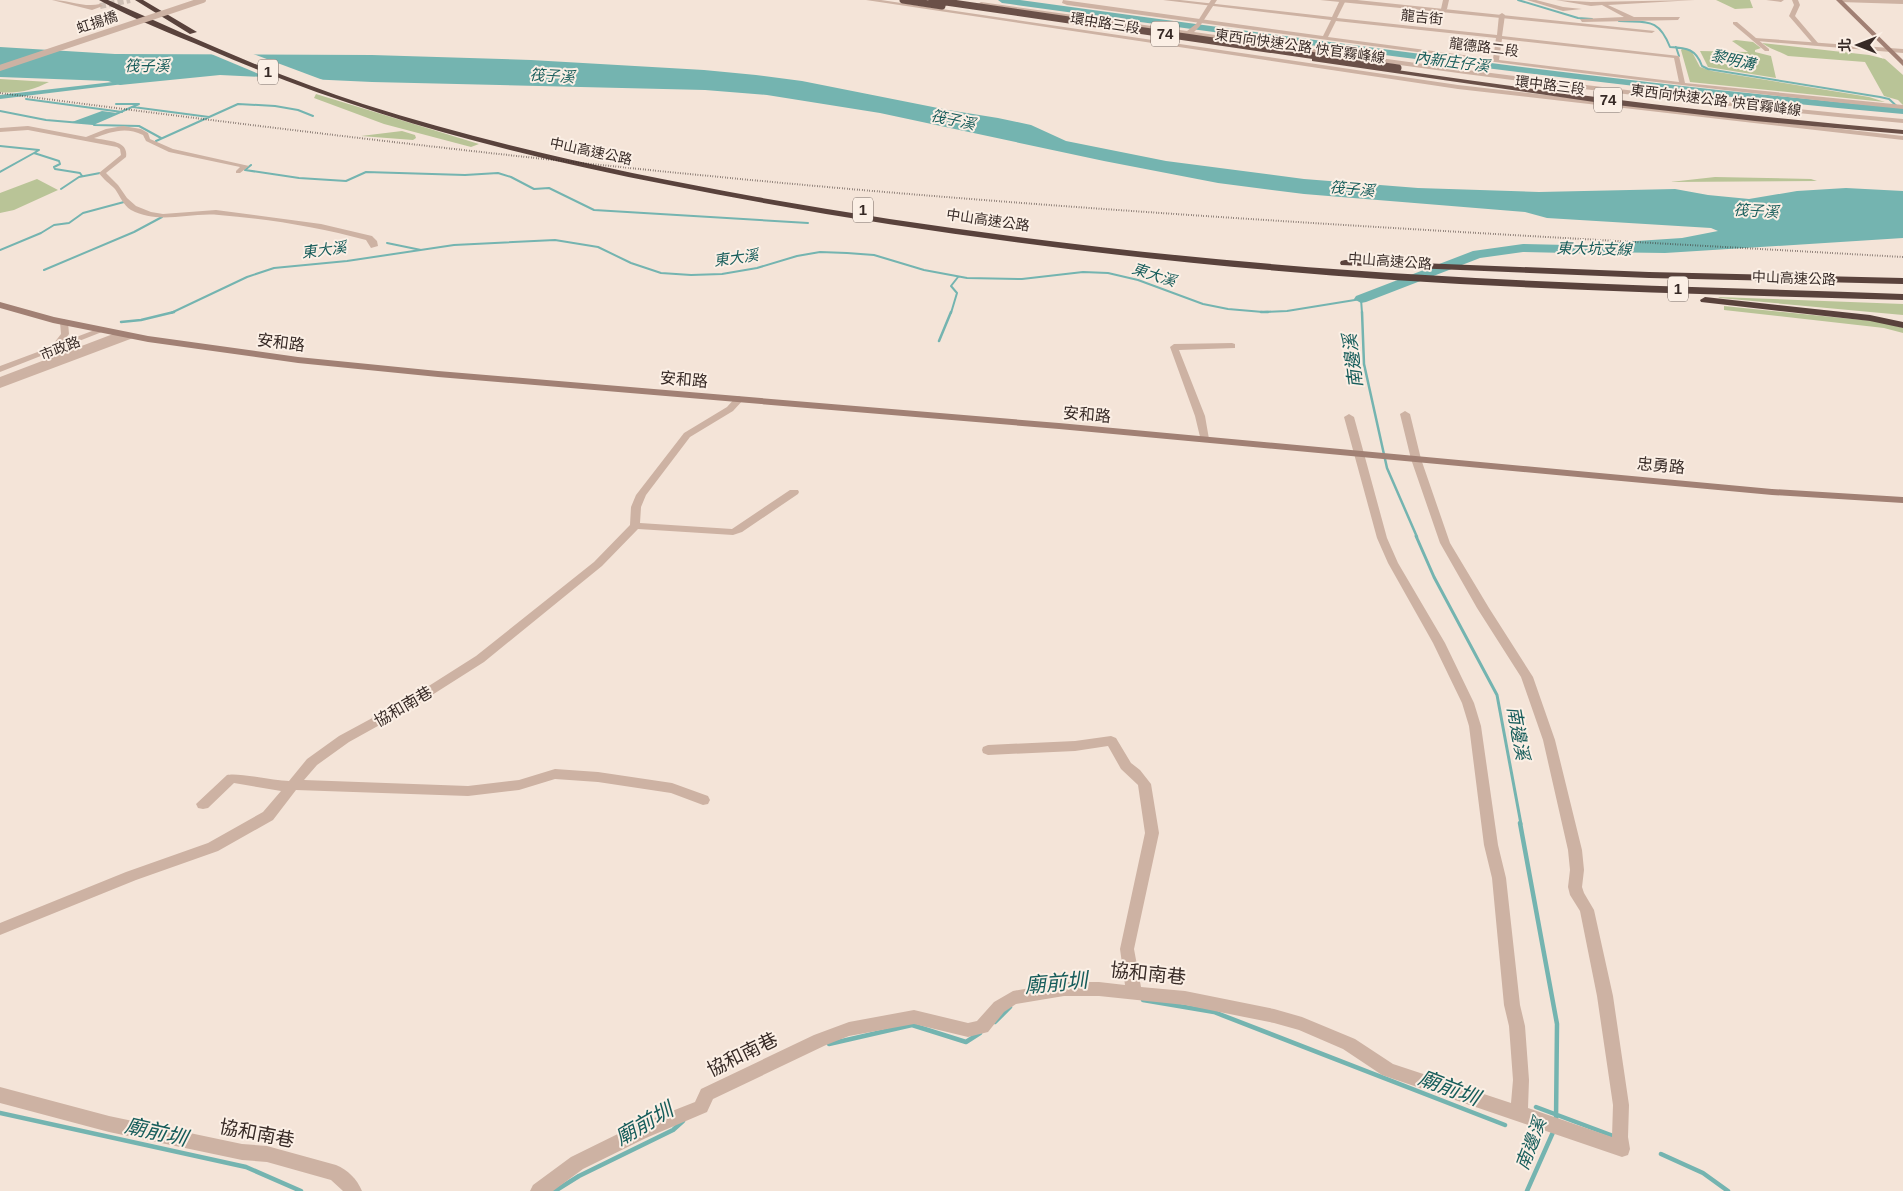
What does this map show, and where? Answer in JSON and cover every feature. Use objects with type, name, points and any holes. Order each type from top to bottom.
[{"type":"highway","points":[[91,0],[136,16]]},
{"type":"highway","name":"中山高速公路","points":[[117,0],[195,34],[337,89],[418,115],[601,162],[817,203],[1014,232],[1228,255],[1329,263],[1903,289]]},
{"type":"highway","points":[[138,0],[195,34]]},
{"type":"highway","name":"東西向快速公路 快官霧峰線","points":[[932,0],[1398,68],[1852,125]]},
{"type":"highway","name":"東西向快速公路 快官霧峰線","points":[[902,1],[1502,88],[1852,125]]},
{"type":"highway","name":"中山高速公路","points":[[101,3],[325,93],[416,123],[573,164],[808,209],[1010,239],[1229,263],[1378,275],[1469,281],[1903,296]]},
{"type":"highway","points":[[1014,8],[1398,68]]},
{"type":"highway","points":[[992,18],[1040,22],[1250,53],[1314,60]]},
{"type":"highway","points":[[1852,125],[1903,129]]},
{"type":"highway","points":[[1483,271],[1903,281]]},
{"type":"highway","points":[[1469,281],[1710,300],[1903,318]]},
{"type":"highway","points":[[1800,309],[1870,318],[1903,325]]},
{"type":"main road","points":[[1839,0],[1899,52]]},
{"type":"main road","points":[[1848,1],[1899,52],[1903,64]]},
{"type":"main road","name":"安和路","points":[[0,305],[64,322],[116,333],[183,345],[307,361],[438,374],[1204,439],[1364,455]]},
{"type":"main road","name":"忠勇路","points":[[1364,455],[1772,492],[1903,500]]},
{"type":"street","points":[[55,0],[92,8],[101,3]]},
{"type":"street","name":"虹揚橋","points":[[0,66],[196,0]]},
{"type":"street","name":"虹揚橋","points":[[0,66],[203,0]]},
{"type":"street","name":"環中路三段","points":[[869,0],[902,1],[992,18],[1172,46],[1458,87],[1903,129]]},
{"type":"street","name":"環中路三段","points":[[913,0],[1187,35]]},
{"type":"street","name":"環中路三段","points":[[921,0],[1695,101],[1787,111],[1903,129]]},
{"type":"street","name":"環中路三段","points":[[954,0],[1187,35]]},
{"type":"street","name":"龍吉街","points":[[1166,0],[1212,3],[1334,19],[1676,57],[1682,84]]},
{"type":"street","points":[[1323,0],[1342,1],[1444,9],[1652,30],[1342,1]]},
{"type":"street","points":[[1444,9],[1446,0]]},
{"type":"street","points":[[1534,0],[1562,9],[1590,8]]},
{"type":"street","points":[[1559,0],[1581,4],[1609,19]]},
{"type":"street","points":[[1593,0],[1631,18]]},
{"type":"street","points":[[1581,4],[1689,0]]},
{"type":"street","points":[[1768,0],[1781,0]]},
{"type":"street","points":[[1795,0],[1797,5],[1792,16],[1816,44]]},
{"type":"street","points":[[1839,0],[1903,1]]},
{"type":"street","points":[[1863,0],[1903,1]]},
{"type":"street","name":"龍德路二段","points":[[1065,1],[1199,24],[1682,84],[1902,107]]},
{"type":"street","points":[[1324,39],[1342,1]]},
{"type":"street","points":[[1172,46],[1199,24],[1212,3]]},
{"type":"street","points":[[1496,61],[1502,16]]},
{"type":"street","points":[[1582,20],[1678,18]]},
{"type":"street","points":[[1736,23],[1768,50]]},
{"type":"street","points":[[1757,40],[1899,52]]},
{"type":"street","points":[[1757,40],[1899,52]]},
{"type":"street","points":[[86,139],[115,127],[136,128],[146,134],[148,140],[171,151],[246,166],[238,172]]},
{"type":"street","points":[[0,130],[28,128],[116,144],[124,149],[124,156],[102,173],[116,186],[124,199],[138,211],[163,216],[216,212],[321,226],[369,238],[374,241],[374,246]]},
{"type":"street","points":[[43,353],[63,338],[65,334],[64,322]]},
{"type":"street","name":"市政路","points":[[0,369],[43,353],[116,333]]},
{"type":"street","name":"市政路","points":[[0,374],[116,333]]},
{"type":"street","name":"市政路","points":[[0,380],[116,333]]},
{"type":"street","name":"市政路","points":[[0,385],[116,333]]},
{"type":"street","points":[[1204,439],[1200,416],[1174,347],[1232,346]]},
{"type":"street","points":[[739,399],[730,409],[687,435],[641,495],[636,507],[635,526],[707,528],[733,532],[794,492]]},
{"type":"street","points":[[1405,414],[1416,459]]},
{"type":"street","points":[[1349,417],[1364,455],[1382,538],[1393,563],[1439,643],[1468,703],[1474,726],[1491,845],[1499,878],[1512,1005],[1517,1026],[1521,1080],[1519,1113]]},
{"type":"street","name":"協和南巷","points":[[539,1191],[577,1163],[640,1132],[700,1107],[707,1094],[820,1040],[849,1029],[914,1017],[968,1030],[982,1027],[999,1007],[1012,998],[1064,989],[1099,989],[1201,1001],[1274,1016],[1302,1024],[1349,1044],[1388,1070],[1622,1149],[1620,1137],[1621,1105],[1606,996],[1587,910],[1577,895],[1575,887],[1577,870],[1575,850],[1549,740],[1527,677],[1483,608],[1445,543],[1416,459]]},
{"type":"street","name":"協和南巷","points":[[0,929],[131,876],[213,847],[268,816],[296,785],[312,762],[344,739],[417,700],[480,659],[598,564],[635,526]]},
{"type":"street","points":[[988,750],[1075,746],[1110,741],[1126,766],[1144,784],[1152,833],[1127,949],[1132,983],[1137,994]]},
{"type":"street","points":[[203,804],[232,778],[269,785],[468,791],[519,785],[555,774],[598,777],[672,788],[703,800]]},
{"type":"street","name":"協和南巷","points":[[0,1095],[109,1124],[242,1152],[267,1154],[336,1173],[353,1191]]},
{"type":"green space","points":[[1716,0],[1750,0],[1753,8],[1735,9]]},
{"type":"green space","points":[[1732,41],[1753,42],[1761,48],[1755,50],[1755,52],[1771,56],[1776,78],[1708,67],[1700,51],[1748,52]]},
{"type":"green space","points":[[1762,43],[1869,55],[1885,59],[1903,75],[1903,105],[1898,100],[1884,96],[1865,62],[1788,56]]},
{"type":"green space","points":[[1682,49],[1691,50],[1700,67],[1712,71],[1869,97],[1885,102],[1690,82]]},
{"type":"green space","points":[[0,79],[49,82],[25,91],[0,92]]},
{"type":"green space","points":[[316,94],[479,144],[471,147],[384,124],[314,98]]},
{"type":"green space","points":[[402,131],[415,135],[416,138],[413,140],[361,136]]},
{"type":"green space","points":[[1715,177],[1811,179],[1817,181],[1670,182]]},
{"type":"green space","points":[[37,179],[58,190],[14,210],[0,213],[0,193]]},
{"type":"green space","points":[[1718,297],[1903,304],[1903,315],[1720,298]]},
{"type":"green space","points":[[1724,306],[1882,322],[1903,328],[1903,333],[1884,328],[1724,310]]},
{"type":"water","name":"筏子溪","points":[[0,47],[115,54],[372,55],[531,60],[704,70],[756,75],[802,81],[998,118],[1031,125],[1066,141],[1166,161],[1304,179],[1418,188],[1539,192],[1675,189],[1708,195],[1749,199],[1797,191],[1846,188],[1903,191],[1903,238],[1665,253],[1593,252],[1576,245],[1682,238],[1718,231],[1711,228],[1547,218],[1525,212],[1304,194],[1218,183],[1104,161],[880,113],[767,95],[705,90],[372,82],[220,75],[120,85],[108,81],[0,77]]},
{"type":"water","points":[[102,111],[117,113],[93,124],[72,122]]},
{"type":"pier","points":[[204,51],[248,52],[331,83],[273,80]]},
{"type":"waterway","name":"內新庄仔溪","points":[[1002,0],[1457,63],[1744,97],[1903,111]]},
{"type":"waterway","name":"黎明溝","points":[[1518,0],[1578,18],[1592,19]]},
{"type":"waterway","name":"黎明溝","points":[[1619,21],[1644,22],[1656,26],[1666,37],[1670,47],[1676,48]]},
{"type":"waterway","name":"黎明溝","points":[[1676,48],[1690,50],[1697,56],[1702,66],[1708,69],[1880,97],[1889,99],[1902,111]]},
{"type":"waterway","points":[[1676,48],[1679,56]]},
{"type":"waterway","name":"筏子溪","points":[[0,97],[130,82]]},
{"type":"waterway","points":[[26,99],[121,112]]},
{"type":"waterway","points":[[116,104],[139,104],[121,112]]},
{"type":"waterway","points":[[156,141],[238,104],[275,106],[298,110],[313,116]]},
{"type":"waterway","points":[[133,107],[209,117]]},
{"type":"waterway","points":[[0,111],[46,120],[93,124],[121,112]]},
{"type":"waterway","points":[[94,125],[139,126],[161,138]]},
{"type":"waterway","points":[[0,146],[39,150],[34,153]]},
{"type":"waterway","points":[[0,172],[34,153]]},
{"type":"waterway","points":[[34,153],[59,161],[60,164],[54,167],[55,169],[80,173],[82,176]]},
{"type":"waterway","points":[[251,165],[245,170],[299,178],[346,181],[366,172],[465,175],[498,173],[511,177],[534,189],[549,188],[594,210],[808,223]]},
{"type":"waterway","points":[[61,189],[79,177],[100,173]]},
{"type":"waterway","points":[[0,250],[41,233],[54,225],[69,223],[83,213],[124,202]]},
{"type":"waterway","points":[[44,270],[134,232],[162,217]]},
{"type":"waterway","name":"東大溪","points":[[421,250],[454,245],[555,240],[598,247],[631,263],[661,273],[691,275],[722,274],[757,268],[797,256],[820,252],[847,253],[874,255],[924,270],[967,278],[1022,279],[1083,272],[1108,273],[1138,280],[1203,304],[1228,309],[1263,312]]},
{"type":"waterway","points":[[387,243],[421,250]]},
{"type":"waterway","name":"東大坑支線","points":[[1361,299],[1478,254],[1523,248],[1611,250]]},
{"type":"waterway","name":"東大溪","points":[[172,312],[247,277],[274,268],[347,261],[421,250]]},
{"type":"waterway","points":[[951,313],[957,293],[951,286],[958,277]]},
{"type":"waterway","name":"東大溪","points":[[1263,312],[1287,311],[1361,299],[1362,313]]},
{"type":"waterway","name":"東大溪","points":[[121,322],[141,320],[172,312]]},
{"type":"waterway","points":[[939,341],[951,312]]},
{"type":"waterway","name":"東大溪","points":[[1263,312],[1268,312]]},
{"type":"waterway","name":"南邊溪","points":[[1362,312],[1364,364],[1387,468],[1417,537]]},
{"type":"waterway","name":"南邊溪","points":[[1416,536],[1434,577],[1497,695],[1521,824]]},
{"type":"waterway","name":"南邊溪","points":[[1520,823],[1557,1024],[1556,1115]]},
{"type":"waterway","name":"廟前圳","points":[[1143,1000],[1214,1012],[1505,1125]]},
{"type":"waterway","name":"廟前圳","points":[[995,1022],[1010,1007]]},
{"type":"waterway","name":"廟前圳","points":[[829,1044],[912,1025],[966,1042],[980,1033]]},
{"type":"waterway","name":"廟前圳","points":[[1536,1107],[1556,1115]]},
{"type":"waterway","name":"廟前圳","points":[[0,1113],[246,1167],[301,1191]]},
{"type":"waterway","name":"南邊溪","points":[[1556,1115],[1556,1121]]},
{"type":"waterway","name":"廟前圳","points":[[1556,1115],[1616,1137]]},
{"type":"waterway","name":"廟前圳","points":[[555,1191],[579,1176],[673,1130],[683,1121]]},
{"type":"waterway","name":"南邊溪","points":[[1527,1191],[1554,1130]]},
{"type":"waterway","name":"廟前圳","points":[[1661,1154],[1703,1173],[1728,1191]]},
{"type":"tunnel","points":[[100,6],[130,0]]},
{"type":"railway","points":[[0,93],[224,122],[560,161],[897,193],[1274,221],[1903,257]]}]
